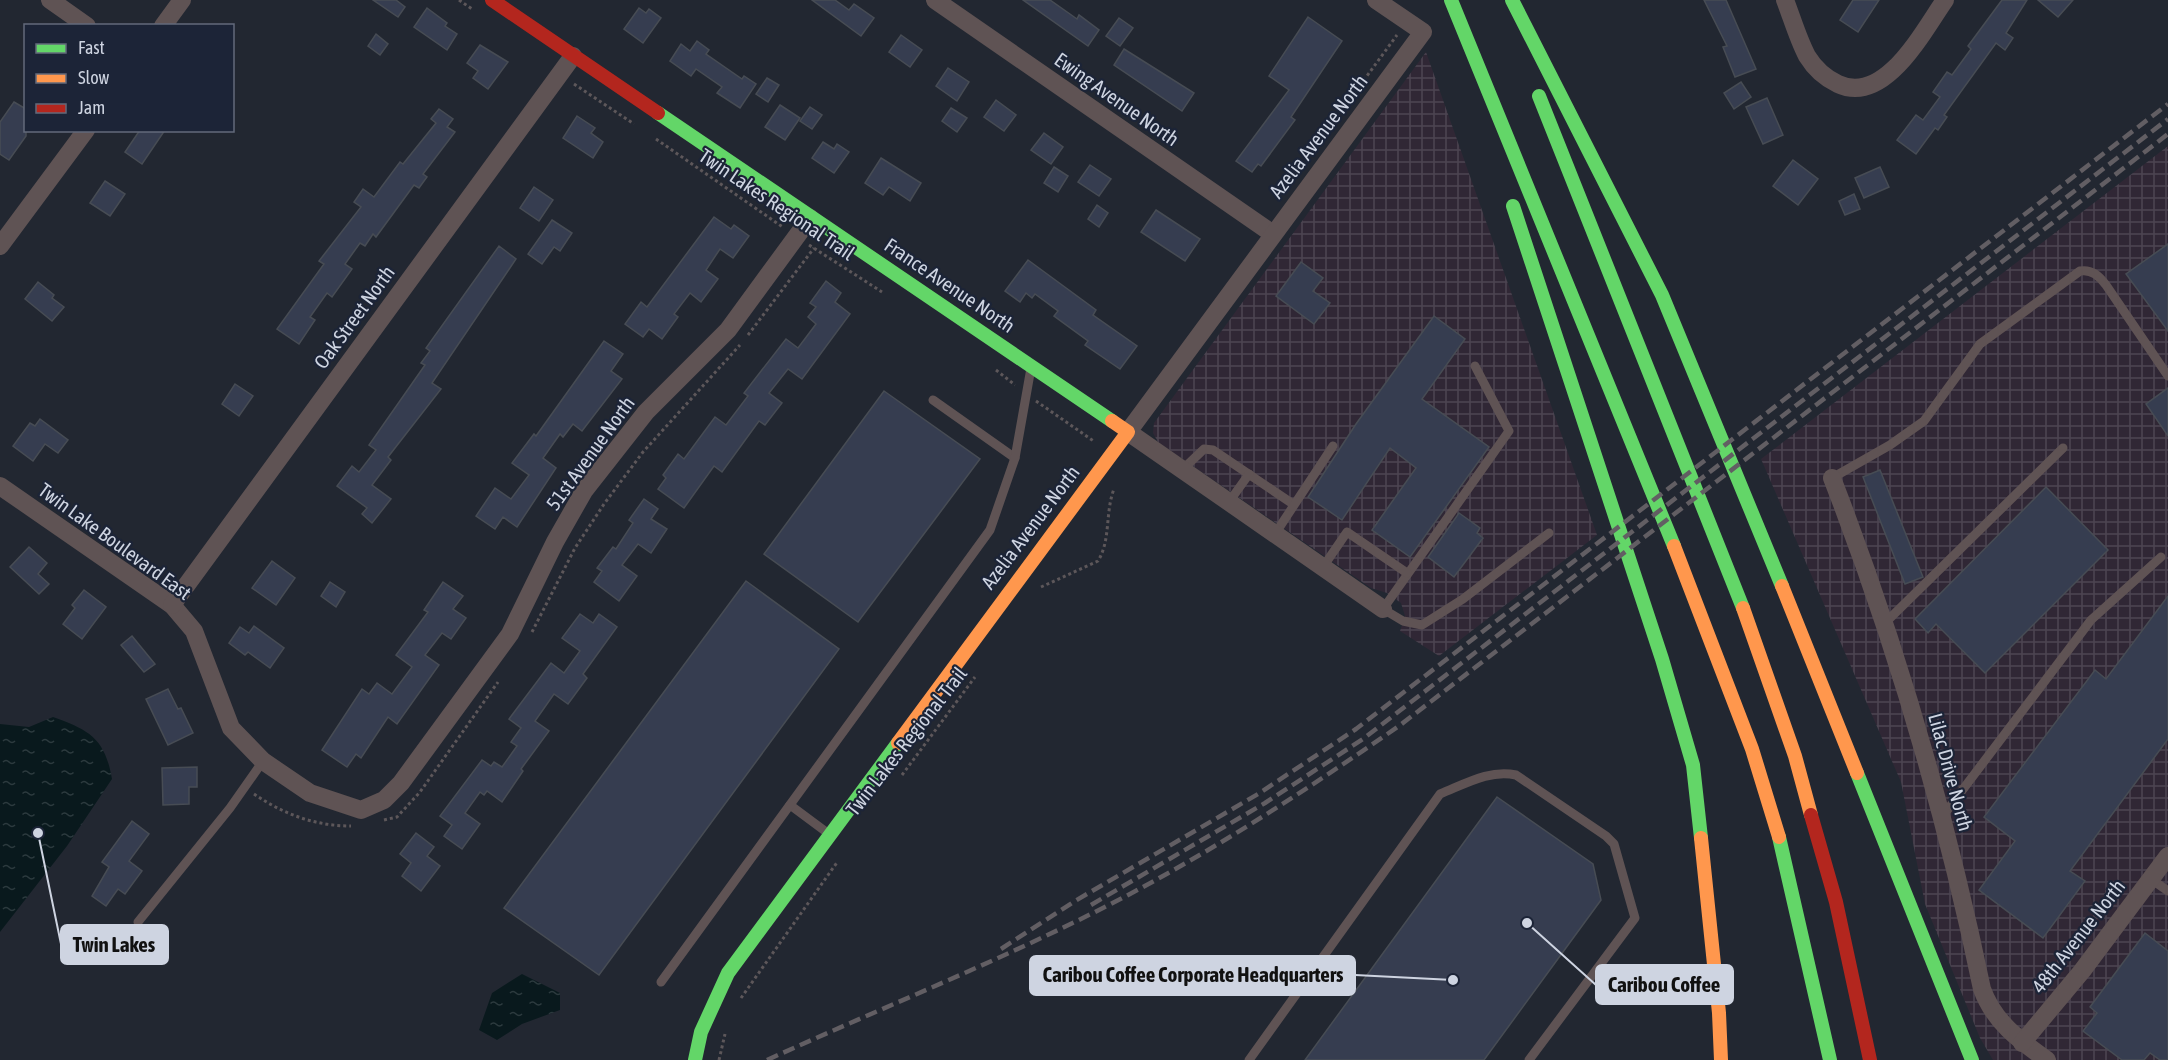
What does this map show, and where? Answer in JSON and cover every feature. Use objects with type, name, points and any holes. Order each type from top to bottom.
[{"type":"main road","name":"France Avenue North","points":[[492,0],[1128,432]]},
{"type":"main road","points":[[1451,0],[1704,620],[1752,749],[1784,853],[1830,1060]]},
{"type":"main road","points":[[1500,0],[1517,42]]},
{"type":"main road","points":[[1512,0],[1662,295],[1698,377],[1972,1060]]},
{"type":"main road","points":[[1534,85],[1759,648],[1795,756],[1836,902],[1870,1060]]},
{"type":"main road","points":[[1494,105],[1500,159]]},
{"type":"main road","points":[[1509,192],[1662,659],[1693,765],[1719,1013],[1721,1060]]},
{"type":"main road","name":"Azelia Avenue North","points":[[695,1060],[701,1032],[728,973],[1128,432]]},
{"type":"street","points":[[50,0],[84,24]]},
{"type":"street","points":[[164,24],[182,0]]},
{"type":"street","name":"Ewing Avenue North","points":[[935,0],[1274,234]]},
{"type":"street","name":"Azelia Avenue North","points":[[1128,432],[1423,32],[1376,0]]},
{"type":"street","points":[[1785,0],[1806,55],[1816,69],[1830,80],[1846,87],[1865,87],[1885,78],[1899,64],[1945,0]]},
{"type":"street","name":"Oak Street North","points":[[172,605],[573,56]]},
{"type":"street","points":[[0,246],[85,132]]},
{"type":"street","name":"51st Avenue North","points":[[361,810],[384,800],[400,783],[510,634],[555,542],[584,491],[646,412],[728,330],[810,218]]},
{"type":"street","name":"France Avenue North","points":[[1128,432],[1383,609]]},
{"type":"street","name":"Lilac Drive North","points":[[1832,478],[1898,660],[1941,819],[1982,989],[1989,1008],[2022,1043],[2047,1060]]},
{"type":"street","name":"Twin Lake Boulevard East","points":[[0,486],[172,605],[194,631],[231,728],[263,761],[310,793],[361,810]]},
{"type":"street","name":"48th Avenue North","points":[[2022,1043],[2082,971],[2168,856]]},
{"type":"lane","points":[[1832,478],[1890,445],[1924,421],[1980,344],[2080,271],[2086,270],[2095,274],[2106,285],[2168,376]]},
{"type":"lane","points":[[1475,366],[1509,431],[1383,609],[1403,621],[1422,626],[1549,533]]},
{"type":"lane","points":[[661,982],[990,530],[1015,458],[1031,367]]},
{"type":"lane","points":[[933,400],[1015,458]]},
{"type":"lane","points":[[1275,534],[1333,446]]},
{"type":"lane","points":[[1182,470],[1204,448],[1213,450],[1293,504]]},
{"type":"lane","points":[[1885,623],[2063,448]]},
{"type":"lane","points":[[1229,502],[1249,474]]},
{"type":"lane","points":[[1323,567],[1347,532],[1407,573]]},
{"type":"lane","points":[[1941,819],[2091,620],[2161,557]]},
{"type":"lane","points":[[138,922],[223,817],[263,761]]},
{"type":"lane","points":[[1249,1060],[1440,794],[1488,775],[1503,772],[1516,775],[1614,844],[1635,918],[1529,1060]]},
{"type":"lane","points":[[790,805],[830,835]]},
{"type":"lane","points":[[2151,879],[2168,891]]},
{"type":"path","points":[[459,0],[475,11]]},
{"type":"path","points":[[561,73],[643,130]]},
{"type":"path","name":"Twin Lakes Regional Trail","points":[[652,136],[796,237],[883,293]]},
{"type":"path","points":[[989,365],[1079,431]]},
{"type":"path","points":[[1038,591],[1053,580],[1098,561],[1105,546],[1109,503],[1119,480]]},
{"type":"path","name":"Twin Lakes Regional Trail","points":[[898,778],[919,755],[976,676]]},
{"type":"path","points":[[738,1003],[840,858]]},
{"type":"path","points":[[719,1060],[728,1027]]},
{"type":"shaded area","points":[[1426,52],[1597,535],[1439,656],[1400,631],[1405,616],[1401,603],[1387,593],[1371,588],[1158,442],[1153,433],[1154,423]]},
{"type":"shaded area","points":[[2168,146],[2168,1060],[1993,1060],[1980,1038],[1925,904],[1901,782],[1761,459]]},
{"type":"water","points":[[53,717],[76,726],[100,745],[109,765],[112,779],[67,846],[0,932],[0,724],[29,727]]},
{"type":"water","points":[[522,974],[560,993],[560,1010],[522,1024],[497,1040],[479,1030],[492,993]]},
{"type":"building","points":[[373,0],[396,0],[405,7],[398,17]]},
{"type":"building","points":[[812,0],[835,0],[849,10],[854,4],[874,18],[861,36]]},
{"type":"building","points":[[1023,0],[1050,0],[1077,19],[1079,15],[1099,30],[1088,46]]},
{"type":"building","points":[[1704,0],[1726,0],[1756,69],[1735,77],[1723,47],[1727,46]]},
{"type":"building","points":[[1853,0],[1879,0],[1858,32],[1840,20]]},
{"type":"building","points":[[2002,0],[2027,0],[2006,33],[2013,38],[2005,50],[1996,43],[1944,115],[1947,117],[1938,130],[1935,128],[1916,154],[1897,140],[1916,115],[1923,120],[1940,97],[1933,92],[1947,72],[1952,75],[1971,49],[1968,46]]},
{"type":"building","points":[[2038,0],[2073,0],[2058,17]]},
{"type":"building","points":[[427,8],[447,23],[445,26],[457,34],[447,50],[414,27]]},
{"type":"building","points":[[639,8],[646,13],[649,9],[661,18],[643,43],[624,29]]},
{"type":"building","points":[[1308,17],[1342,41],[1291,117],[1295,120],[1261,166],[1258,164],[1252,172],[1236,161],[1289,90],[1269,76]]},
{"type":"building","points":[[1119,18],[1133,28],[1120,46],[1106,36]]},
{"type":"building","points":[[376,34],[388,44],[380,55],[368,46]]},
{"type":"building","points":[[901,35],[922,50],[910,67],[889,52]]},
{"type":"building","points":[[697,41],[709,50],[706,54],[742,79],[744,76],[756,84],[740,108],[717,93],[722,87],[696,69],[691,76],[670,61],[681,44],[690,51]]},
{"type":"building","points":[[480,45],[508,62],[488,89],[473,78],[478,71],[467,63]]},
{"type":"building","points":[[1124,49],[1194,93],[1182,111],[1114,65]]},
{"type":"building","points":[[948,68],[969,82],[957,101],[936,86]]},
{"type":"building","points":[[767,78],[779,85],[768,102],[756,94]]},
{"type":"building","points":[[1741,82],[1751,97],[1734,109],[1724,93]]},
{"type":"building","points":[[1767,98],[1783,135],[1763,144],[1746,107]]},
{"type":"building","points":[[996,100],[1016,115],[1004,131],[984,117]]},
{"type":"building","points":[[14,102],[24,108],[26,136],[9,160],[0,154],[0,122]]},
{"type":"building","points":[[780,105],[800,118],[785,140],[765,127]]},
{"type":"building","points":[[810,107],[822,115],[812,129],[800,121]]},
{"type":"building","points":[[951,108],[967,118],[957,132],[942,121]]},
{"type":"building","points":[[439,109],[453,119],[447,127],[455,132],[423,174],[427,177],[419,188],[414,185],[376,237],[373,234],[365,246],[360,243],[345,264],[352,269],[332,297],[327,293],[310,317],[315,320],[299,344],[277,329],[324,264],[319,261],[361,207],[354,202],[363,189],[374,197],[400,162],[403,164],[436,123],[431,119]]},
{"type":"building","points":[[577,116],[595,128],[591,133],[603,142],[593,158],[563,138]]},
{"type":"building","points":[[139,132],[164,132],[142,164],[125,152]]},
{"type":"building","points":[[1044,133],[1063,147],[1051,164],[1031,150]]},
{"type":"building","points":[[823,142],[834,149],[837,144],[849,152],[834,173],[812,158]]},
{"type":"building","points":[[881,158],[921,183],[910,201],[889,187],[883,195],[865,183]]},
{"type":"building","points":[[1793,160],[1818,179],[1798,205],[1773,186]]},
{"type":"building","points":[[1090,165],[1111,179],[1099,196],[1078,182]]},
{"type":"building","points":[[1054,167],[1068,176],[1058,192],[1044,183]]},
{"type":"building","points":[[1880,167],[1889,187],[1864,198],[1855,178]]},
{"type":"building","points":[[105,181],[125,194],[110,216],[90,203]]},
{"type":"building","points":[[534,187],[553,200],[539,221],[520,208]]},
{"type":"building","points":[[1854,194],[1860,209],[1845,215],[1839,201]]},
{"type":"building","points":[[1097,205],[1108,213],[1099,227],[1088,219]]},
{"type":"building","points":[[1156,210],[1200,239],[1185,261],[1141,232]]},
{"type":"building","points":[[714,217],[731,229],[734,225],[749,236],[733,258],[720,249],[706,270],[718,279],[701,302],[690,293],[674,314],[678,317],[662,339],[649,329],[643,337],[625,324],[641,302],[647,307]]},
{"type":"building","points":[[552,220],[572,233],[560,251],[554,247],[542,264],[528,254]]},
{"type":"building","points":[[2168,244],[2168,331],[2126,274]]},
{"type":"building","points":[[499,246],[516,259],[432,383],[441,389],[388,457],[391,460],[372,485],[391,499],[372,523],[362,514],[367,508],[337,486],[352,466],[359,472],[376,450],[369,445],[425,365],[421,363],[430,351],[426,348]]},
{"type":"building","points":[[1028,260],[1096,310],[1093,315],[1137,346],[1120,369],[1085,345],[1088,341],[1054,316],[1058,311],[1035,294],[1032,298],[1026,293],[1020,302],[1005,291]]},
{"type":"building","points":[[1301,262],[1323,278],[1313,291],[1330,303],[1314,324],[1276,296]]},
{"type":"building","points":[[826,281],[841,293],[835,302],[850,314],[802,379],[788,369],[769,393],[782,403],[765,425],[759,421],[722,472],[714,466],[684,508],[658,489],[666,478],[663,475],[678,454],[684,459],[715,417],[726,425],[748,396],[744,393],[786,339],[798,348],[816,324],[808,317],[816,307],[810,303]]},
{"type":"building","points":[[38,282],[54,295],[52,298],[64,307],[52,321],[25,299]]},
{"type":"building","points":[[1434,316],[1465,339],[1422,399],[1489,447],[1410,557],[1372,530],[1416,468],[1390,448],[1342,520],[1308,497],[1356,424]]},
{"type":"building","points":[[604,341],[623,354],[611,371],[622,379],[582,431],[573,424],[563,437],[560,434],[543,458],[556,468],[517,527],[503,517],[495,529],[476,516],[495,488],[511,499],[529,475],[512,463],[534,434],[536,436]]},
{"type":"building","points":[[235,384],[253,396],[239,416],[222,404]]},
{"type":"building","points":[[2168,388],[2168,436],[2146,404]]},
{"type":"building","points":[[884,391],[980,459],[858,622],[764,554]]},
{"type":"building","points":[[40,419],[68,440],[58,453],[45,444],[33,461],[13,446],[30,423],[35,426]]},
{"type":"building","points":[[1880,470],[1923,577],[1905,584],[1863,477]]},
{"type":"building","points":[[2046,487],[2108,550],[1985,673],[1936,624],[1928,633],[1915,619]]},
{"type":"building","points":[[644,499],[658,509],[651,519],[667,529],[651,553],[638,544],[622,565],[637,576],[619,601],[594,582],[602,571],[597,568],[613,547],[616,549],[633,523],[629,520]]},
{"type":"building","points":[[1459,513],[1480,528],[1477,533],[1483,538],[1454,577],[1428,557]]},
{"type":"building","points":[[29,547],[47,563],[38,574],[49,584],[39,594],[10,567]]},
{"type":"building","points":[[272,561],[295,578],[276,605],[252,588]]},
{"type":"building","points":[[746,581],[839,649],[599,975],[504,908]]},
{"type":"building","points":[[330,582],[345,592],[336,607],[321,596]]},
{"type":"building","points":[[443,582],[463,596],[453,609],[466,618],[451,639],[442,633],[425,655],[439,665],[397,724],[388,717],[361,758],[356,754],[347,767],[322,750],[362,689],[369,694],[377,683],[392,694],[412,667],[396,655],[428,612],[424,610]]},
{"type":"building","points":[[84,590],[106,607],[82,639],[63,624],[75,608],[72,605]]},
{"type":"building","points":[[2168,596],[2168,739],[2070,871],[2085,881],[2043,938],[1979,890],[2015,841],[1984,817],[2095,670],[2106,679]]},
{"type":"building","points":[[580,614],[593,623],[599,614],[617,627],[583,674],[587,678],[568,704],[554,694],[535,721],[549,731],[521,769],[523,771],[502,802],[487,791],[484,795],[480,792],[465,813],[480,824],[462,849],[444,836],[452,825],[440,816],[482,760],[491,766],[494,762],[502,767],[517,746],[511,742],[521,728],[509,719],[551,663],[564,673],[580,651],[562,638]]},
{"type":"building","points":[[254,626],[284,648],[270,668],[248,652],[245,655],[229,643],[240,627],[249,633]]},
{"type":"building","points":[[132,636],[155,664],[144,672],[121,645]]},
{"type":"building","points":[[168,689],[178,709],[181,708],[193,733],[168,745],[146,699]]},
{"type":"building","points":[[197,767],[197,787],[189,787],[189,804],[163,805],[162,768]]},
{"type":"building","points":[[1497,797],[1593,864],[1601,900],[1484,1060],[1305,1060]]},
{"type":"building","points":[[132,821],[149,834],[129,861],[142,871],[125,894],[118,889],[106,906],[92,896],[109,867],[102,862]]},
{"type":"building","points":[[416,833],[434,847],[427,856],[440,866],[421,891],[402,876],[411,863],[400,854]]},
{"type":"building","points":[[2145,933],[2168,951],[2168,1060],[2160,1060],[2150,1053],[2144,1060],[2122,1060],[2083,1031],[2097,1013],[2090,1007]]},
{"type":"railway","points":[[1001,949],[1075,901],[1258,794],[1356,729],[2168,104]]},
{"type":"railway","points":[[1091,905],[1265,803],[1363,739],[2168,119]]},
{"type":"railway","points":[[767,1060],[1085,917],[1165,875],[1233,835],[1333,771],[1399,726],[2168,134]]},
{"type":"traffic: fast","points":[[1451,0],[1674,546]]},
{"type":"traffic: fast","points":[[1512,0],[1662,295],[1782,586]]},
{"type":"traffic: fast","points":[[1539,96],[1743,608]]},
{"type":"traffic: fast","points":[[658,113],[1112,421]]},
{"type":"traffic: fast","points":[[1513,206],[1662,659],[1693,765],[1701,838]]},
{"type":"traffic: fast","points":[[695,1060],[701,1032],[728,973],[898,743]]},
{"type":"traffic: fast","points":[[1857,773],[1972,1060]]},
{"type":"traffic: fast","points":[[1779,837],[1830,1060]]},
{"type":"traffic: slow","points":[[898,743],[1128,432],[1112,421]]},
{"type":"traffic: slow","points":[[1674,546],[1752,749],[1779,837]]},
{"type":"traffic: slow","points":[[1782,586],[1857,773]]},
{"type":"traffic: slow","points":[[1743,608],[1795,756],[1811,815]]},
{"type":"traffic: slow","points":[[1701,838],[1719,1013],[1721,1060]]},
{"type":"traffic: jam","points":[[492,0],[658,113]]},
{"type":"traffic: jam","points":[[1811,815],[1836,902],[1870,1060]]},
{"type":"place","name":"Twin Lakes","points":[[38,833]]},
{"type":"place","name":"Caribou Coffee","points":[[1527,923]]},
{"type":"place","name":"Caribou Coffee Corporate Headquarters","points":[[1453,980]]}]
